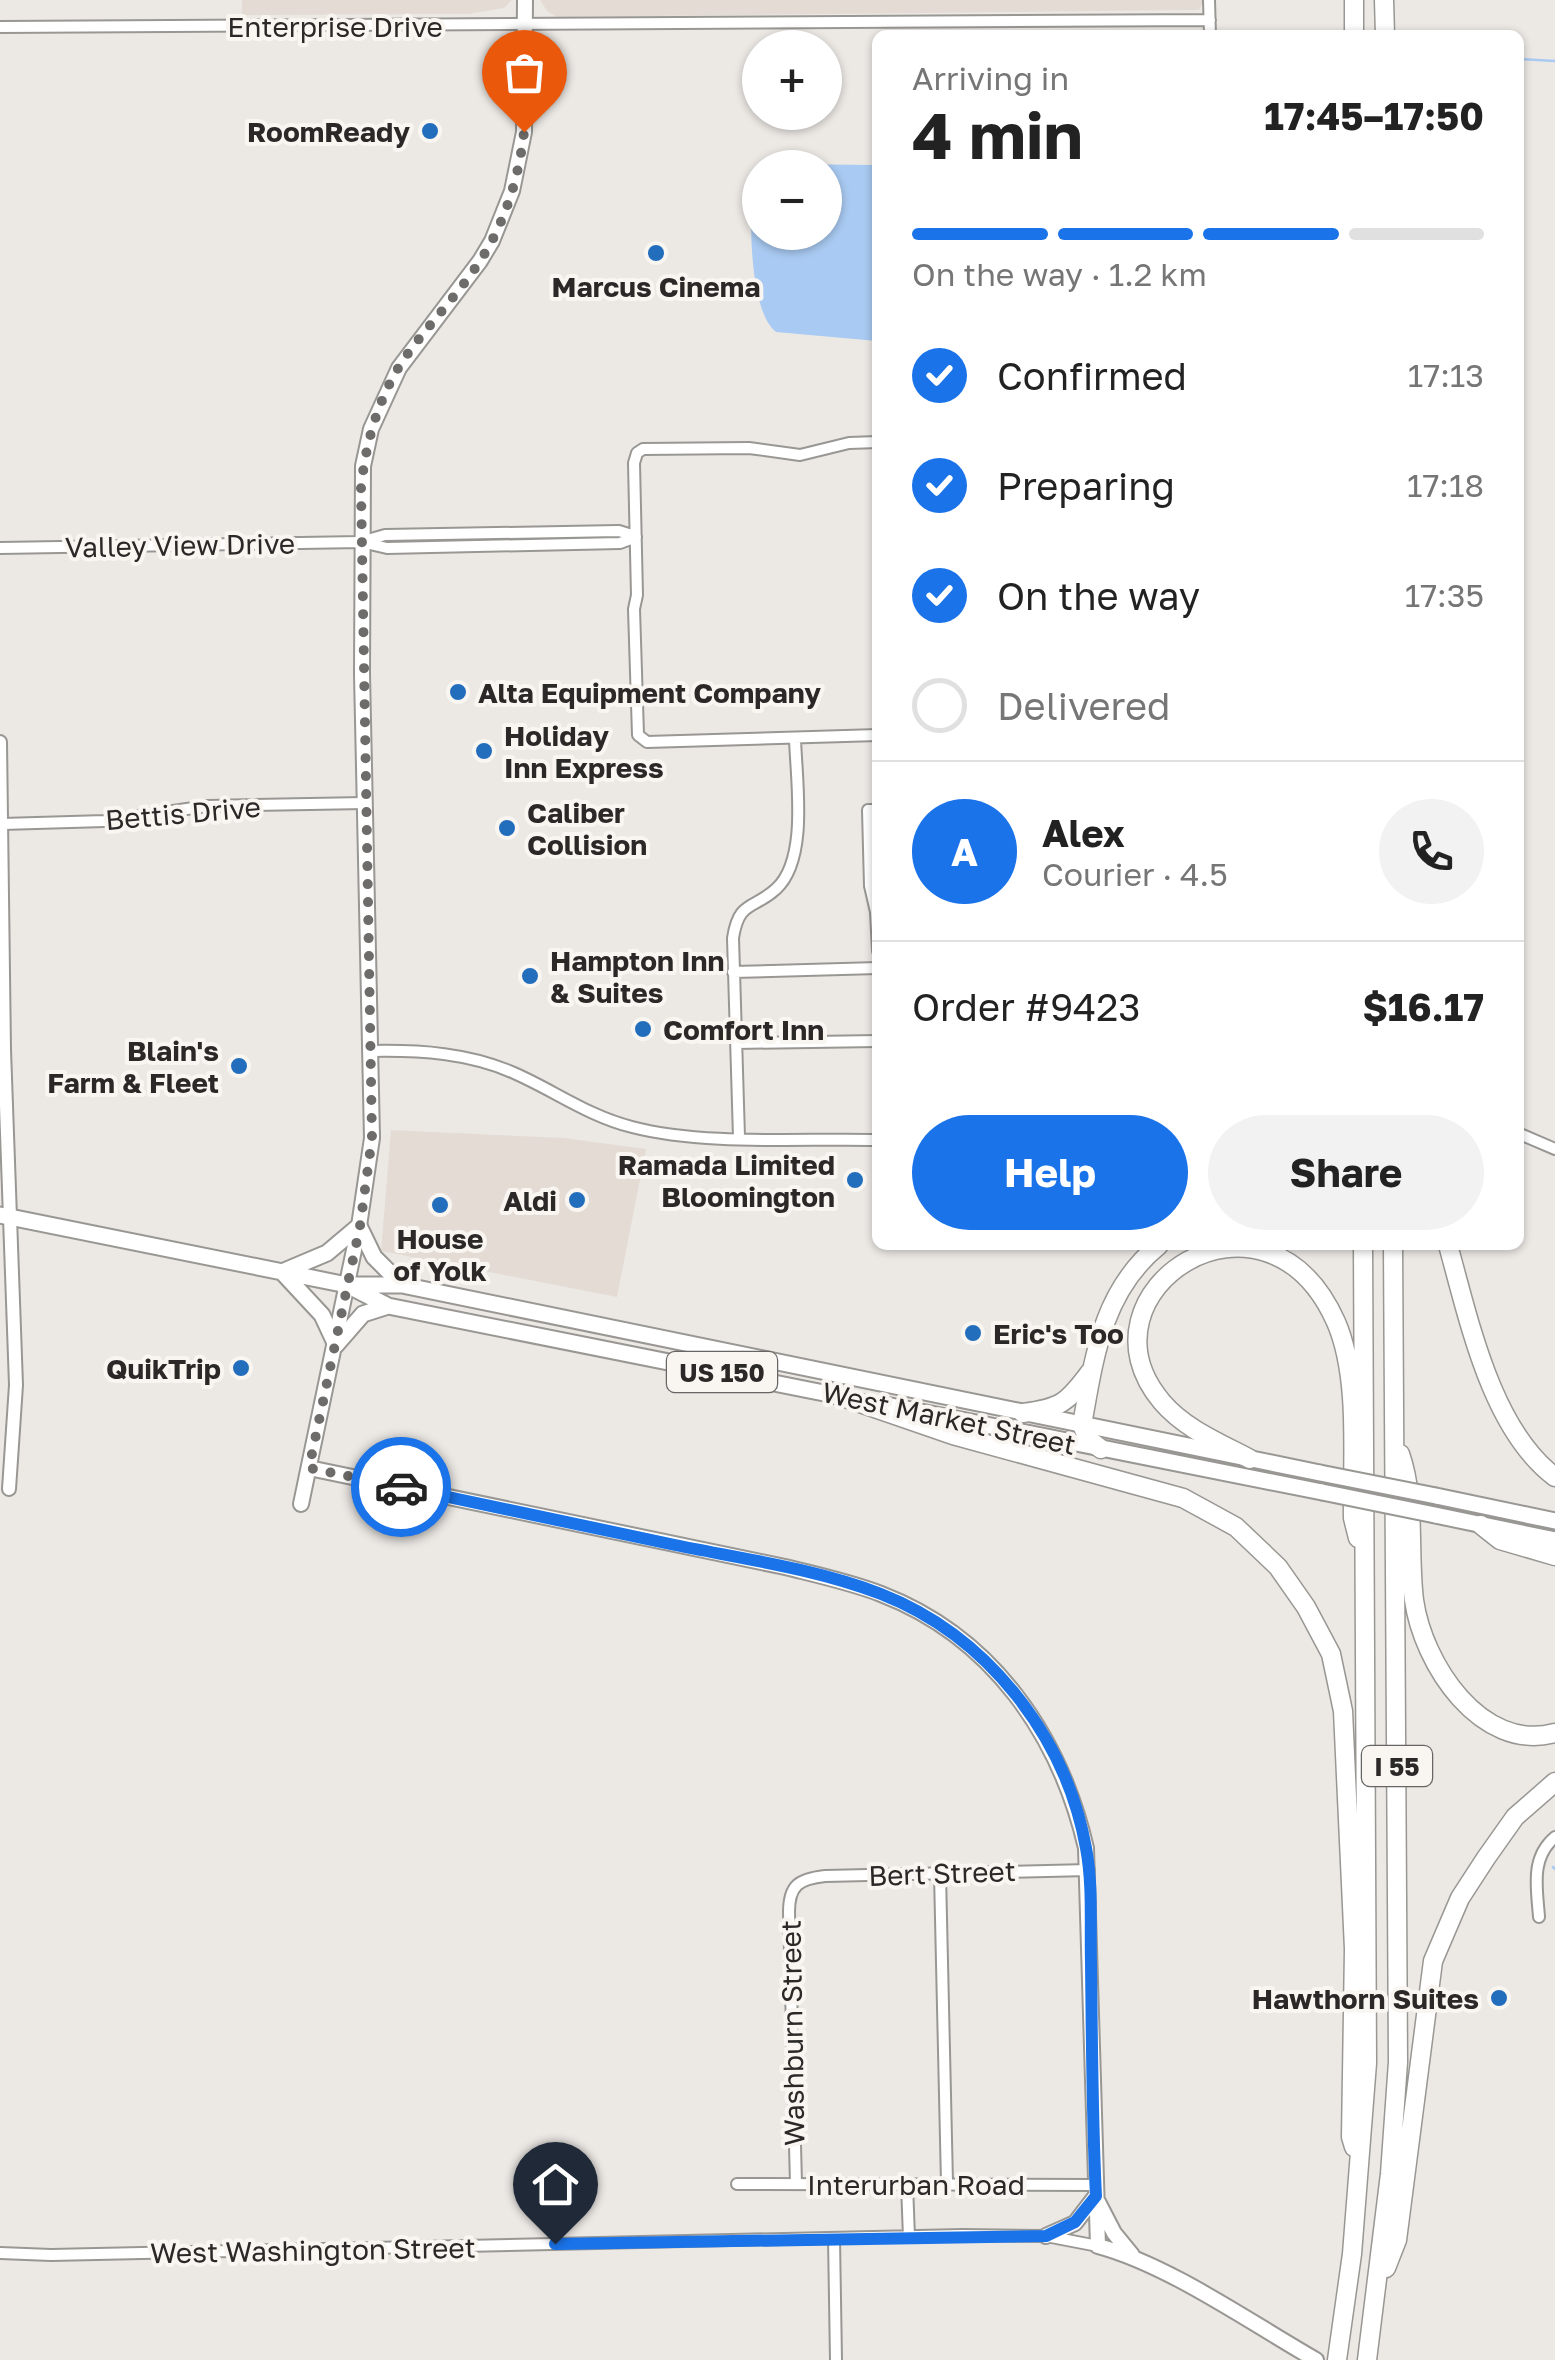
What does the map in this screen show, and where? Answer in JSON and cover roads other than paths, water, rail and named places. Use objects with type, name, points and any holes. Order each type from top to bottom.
[{"type":"highway","points":[[1354,0],[1354,30]]},
{"type":"highway","points":[[1384,0],[1385,30]]},
{"type":"highway","points":[[1101,1449],[1088,1439],[1082,1425],[1102,1328],[1117,1292],[1154,1250]]},
{"type":"highway","points":[[1218,1250],[1204,1252],[1172,1269],[1158,1284],[1144,1309],[1139,1347],[1151,1385],[1164,1404],[1192,1428],[1250,1459]]},
{"type":"highway","points":[[1253,1250],[1294,1265],[1318,1290],[1337,1324],[1350,1376],[1353,1518],[1366,1573]]},
{"type":"highway","name":"I 55","points":[[1337,2360],[1361,2166],[1369,1957],[1364,1250]]},
{"type":"highway","name":"I 55","points":[[1368,2360],[1398,2062],[1393,1250]]},
{"type":"highway","points":[[1449,1250],[1503,1416],[1530,1455],[1555,1477]]},
{"type":"highway","points":[[1023,1413],[1060,1406],[1094,1368]]},
{"type":"highway","points":[[834,1394],[954,1435],[1183,1498],[1236,1527],[1278,1566],[1306,1607],[1331,1654],[1343,1711],[1354,1949],[1351,2137],[1361,2166]]},
{"type":"highway","points":[[1395,1439],[1408,1475],[1415,1603],[1421,1627],[1443,1674],[1470,1709],[1500,1730],[1521,1736],[1555,1733]]},
{"type":"highway","points":[[1481,1525],[1500,1540],[1555,1556]]},
{"type":"highway","points":[[1378,2287],[1398,2240],[1433,1961],[1460,1898],[1486,1858],[1516,1817],[1555,1782]]},
{"type":"main road","points":[[301,1504],[360,1226],[372,1138],[360,542],[363,466],[371,429],[407,354],[480,262],[516,179],[524,132],[525,0]]},
{"type":"main road","name":"West Market Street","points":[[4,1216],[348,1285],[402,1285],[1555,1520]]},
{"type":"main road","points":[[336,1346],[322,1314],[282,1272],[327,1254],[360,1226]]},
{"type":"main road","points":[[360,1226],[374,1257],[402,1285]]},
{"type":"main road","name":"West Market Street","points":[[348,1285],[388,1306],[1555,1540]]},
{"type":"main road","points":[[336,1346],[363,1314],[388,1306]]},
{"type":"main road","points":[[309,1468],[854,1584],[901,1603],[956,1636],[1000,1675],[1032,1714],[1072,1794],[1089,1870],[1098,2246]]},
{"type":"main road","points":[[1046,2236],[1075,2222],[1096,2191]]},
{"type":"main road","points":[[1096,2191],[1114,2232],[1134,2258]]},
{"type":"main road","name":"West Washington Street","points":[[1098,2246],[1134,2258],[1316,2360]]},
{"type":"street","points":[[1209,0],[1210,30]]},
{"type":"street","name":"Enterprise Drive","points":[[0,27],[1210,20]]},
{"type":"street","points":[[872,442],[850,443],[800,455],[749,448],[644,450],[634,463],[638,735],[647,742],[872,735]]},
{"type":"street","name":"Valley View Drive","points":[[0,548],[360,542],[387,548],[620,542],[636,537]]},
{"type":"street","points":[[739,1137],[733,972],[736,921],[745,906],[776,888],[790,868],[798,838],[795,738]]},
{"type":"street","points":[[0,742],[4,1216],[16,1386],[10,1489]]},
{"type":"street","name":"Bettis Drive","points":[[2,824],[105,821],[202,807],[365,803]]},
{"type":"street","points":[[872,810],[868,810],[872,895]]},
{"type":"street","points":[[733,972],[872,968]]},
{"type":"street","points":[[736,1043],[872,1041]]},
{"type":"street","points":[[371,1051],[426,1052],[497,1066],[598,1117],[660,1133],[872,1140]]},
{"type":"street","points":[[1524,1136],[1555,1149]]},
{"type":"street","points":[[1539,1917],[1536,1865],[1555,1837]]},
{"type":"street","name":"Bert Street","points":[[796,1883],[825,1876],[1089,1870]]},
{"type":"street","points":[[940,1874],[947,2184]]},
{"type":"street","name":"Washburn Street","points":[[796,1883],[788,1912],[796,2184]]},
{"type":"street","name":"Interurban Road","points":[[737,2184],[947,2184],[1096,2191]]},
{"type":"street","points":[[907,2185],[909,2237]]},
{"type":"street","name":"West Washington Street","points":[[0,2254],[1046,2236],[1098,2246]]},
{"type":"street","points":[[834,2238],[836,2360]]},
{"type":"water","points":[[842,165],[872,165],[872,341],[776,332],[760,303],[752,250],[842,250]]},
{"type":"waterway","points":[[1524,59],[1555,61]]},
{"type":"place","name":"RoomReady","points":[[430,131]]},
{"type":"place","name":"Marcus Cinema","points":[[656,253]]},
{"type":"place","name":"Alta Equipment Company","points":[[458,692]]},
{"type":"place","name":"Holiday Inn Express","points":[[484,751]]},
{"type":"place","name":"Caliber Collision","points":[[507,828]]},
{"type":"place","name":"Hampton Inn & Suites","points":[[530,976]]},
{"type":"place","name":"Comfort Inn","points":[[643,1029]]},
{"type":"place","name":"Blain's Farm & Fleet","points":[[239,1066]]},
{"type":"place","name":"Ramada Limited Bloomington","points":[[855,1180]]},
{"type":"place","name":"Aldi","points":[[577,1200]]},
{"type":"place","name":"House of Yolk","points":[[440,1205]]},
{"type":"place","name":"Eric's Too","points":[[973,1333]]},
{"type":"place","name":"QuikTrip","points":[[241,1368]]},
{"type":"place","name":"Hawthorn Suites","points":[[1499,1998]]}]
